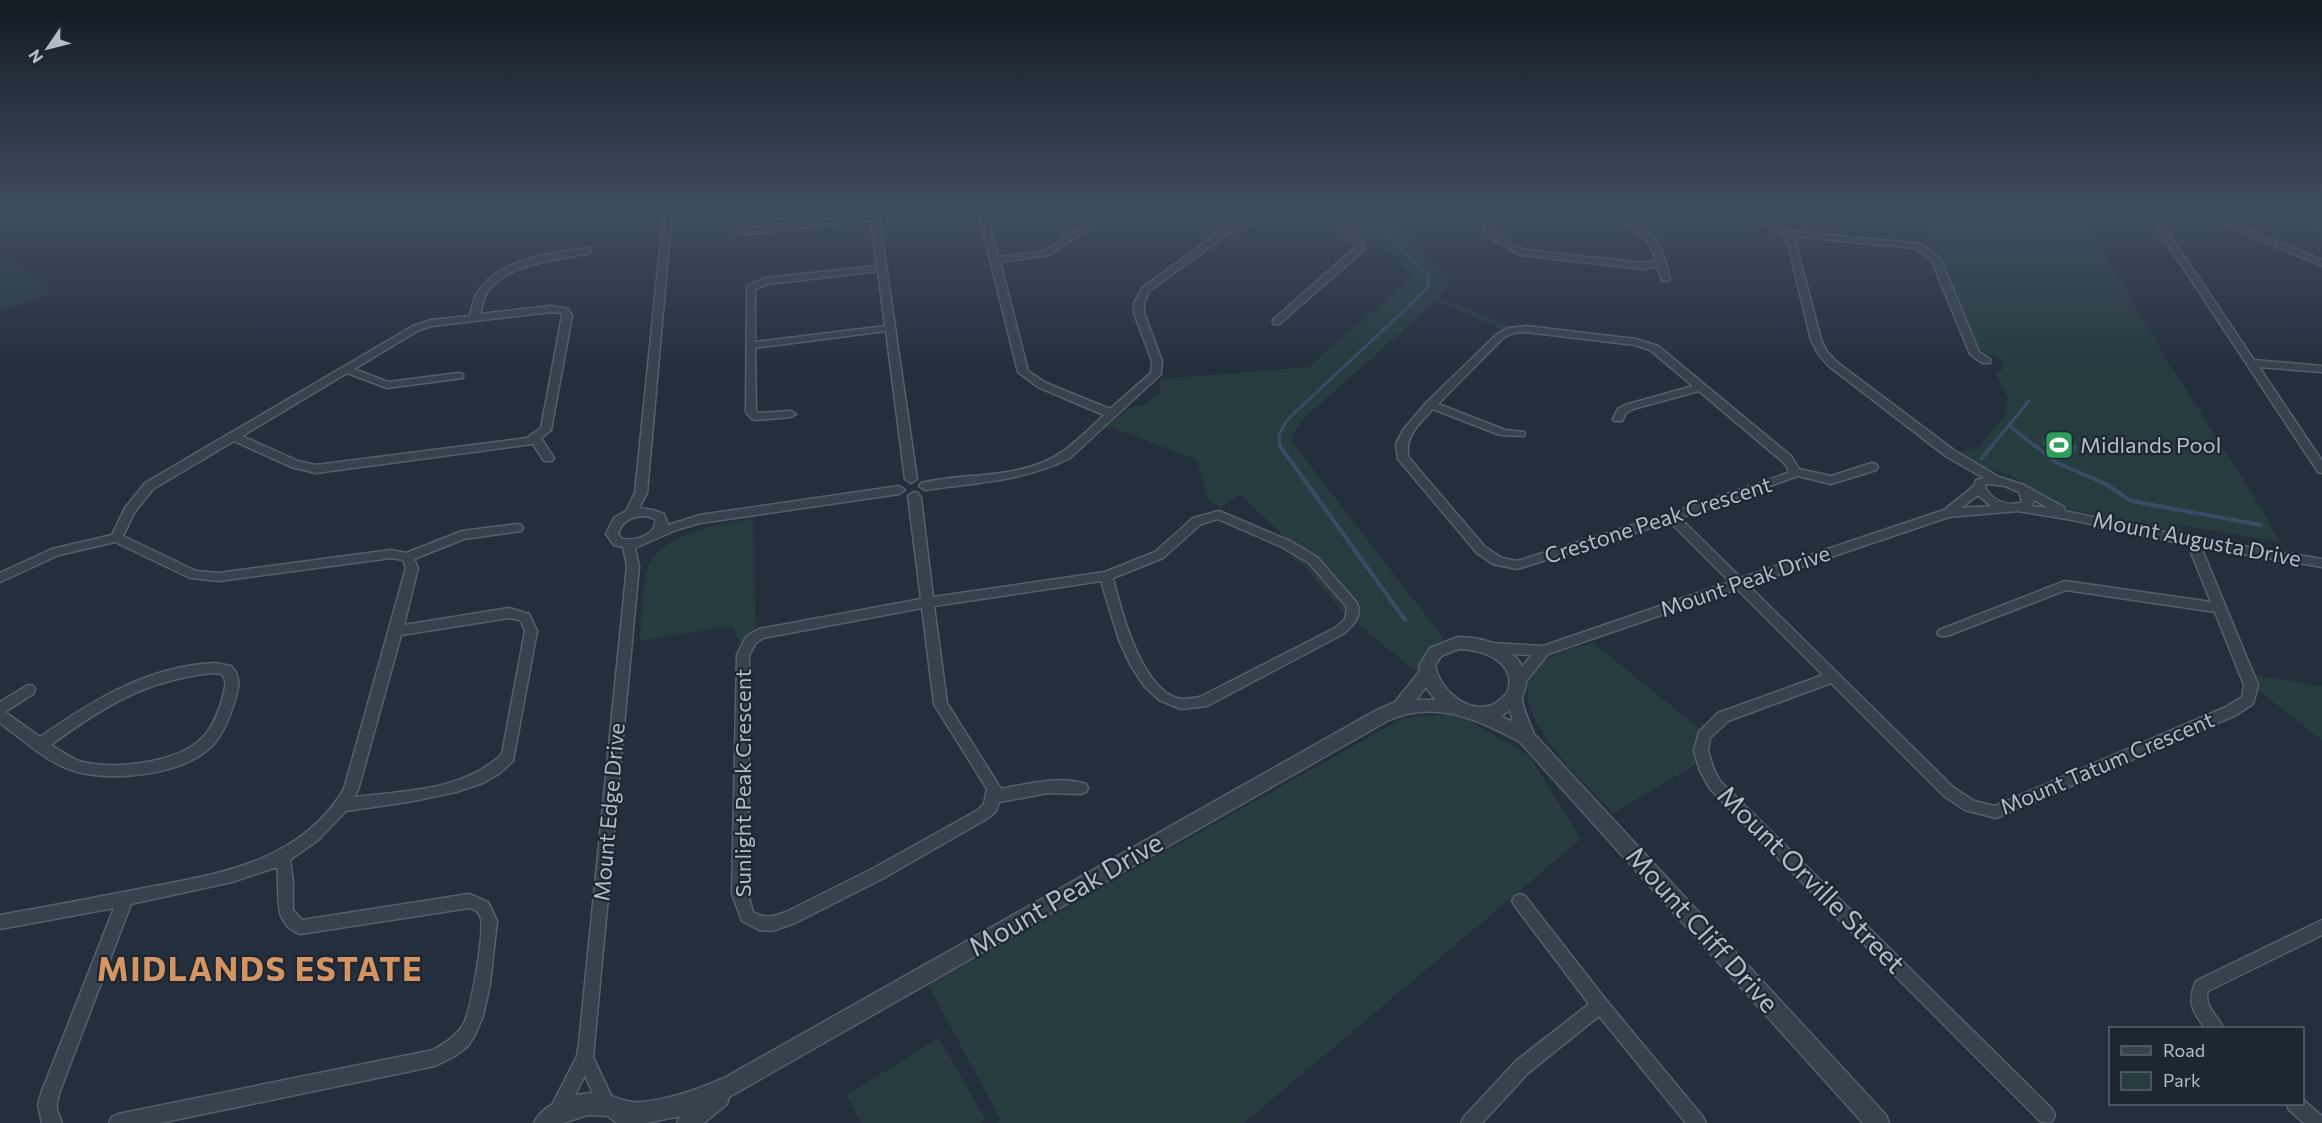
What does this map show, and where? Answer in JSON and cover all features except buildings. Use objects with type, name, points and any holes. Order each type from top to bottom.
[{"type":"street","points":[[474,318],[486,288],[531,262]]},
{"type":"street","name":"Mount Edge Drive","points":[[551,1119],[585,1057],[633,566],[628,545],[615,540],[612,534],[616,522],[630,514],[640,493],[663,262]]},
{"type":"street","points":[[881,262],[911,479]]},
{"type":"street","points":[[996,262],[1023,372],[1042,385],[1112,414]]},
{"type":"street","points":[[925,486],[1049,464],[1073,450],[1153,378],[1158,368],[1138,304],[1145,290],[1183,262]]},
{"type":"street","points":[[1276,322],[1345,262]]},
{"type":"street","points":[[1609,262],[1642,266],[1658,263],[1665,279]]},
{"type":"street","points":[[1797,262],[1816,339],[1822,353],[1834,365],[1951,454],[1995,478],[2016,485],[2024,492],[2028,499],[2027,504],[2016,508],[1989,501],[1951,454]]},
{"type":"street","points":[[1937,262],[1975,354],[1986,361]]},
{"type":"street","points":[[2185,262],[2322,468]]},
{"type":"street","points":[[791,414],[759,417],[752,415],[750,408],[749,291],[753,286],[766,281],[882,268]]},
{"type":"street","points":[[116,538],[129,511],[149,486],[345,369],[416,328],[474,318],[551,309],[565,311],[567,316],[546,430],[536,439],[524,443],[316,469],[295,464],[233,436]]},
{"type":"street","points":[[750,346],[890,328]]},
{"type":"street","name":"Crestone Peak Crescent","points":[[1519,328],[1641,343],[1660,352],[1787,459],[1793,471],[1788,478],[1671,517],[1517,565],[1504,565],[1493,560],[1481,550],[1404,459],[1401,450],[1402,439],[1432,405],[1500,336],[1519,328]]},
{"type":"street","points":[[2251,363],[2322,369]]},
{"type":"street","points":[[345,369],[387,385],[459,376]]},
{"type":"street","points":[[1618,419],[1622,411],[1629,407],[1701,387]]},
{"type":"street","points":[[1432,405],[1504,433],[1520,434]]},
{"type":"street","points":[[536,439],[548,458]]},
{"type":"street","points":[[1793,471],[1831,480],[1872,467]]},
{"type":"street","name":"Mount Peak Drive","points":[[1948,513],[1979,486],[1995,478]]},
{"type":"street","points":[[899,490],[903,482],[911,479],[920,480],[925,486]]},
{"type":"street","points":[[628,545],[700,519],[899,490],[905,495],[914,495],[922,492],[925,486]]},
{"type":"street","name":"Mount Augusta Drive","points":[[2024,492],[2072,516]]},
{"type":"street","points":[[640,493],[655,514]]},
{"type":"street","points":[[914,495],[941,704],[946,716],[994,788],[994,798],[1032,788],[1061,786],[1080,788]]},
{"type":"street","name":"Mount Peak Drive","points":[[551,1119],[582,1105],[621,1114],[674,1109],[733,1084],[1401,707],[1427,674],[1433,655],[1450,644],[1475,643],[1491,648],[1543,651],[1948,513],[2016,508]]},
{"type":"street","name":"Mount Augusta Drive","points":[[2016,508],[2072,516],[2193,542],[2322,562]]},
{"type":"street","points":[[630,514],[700,519]]},
{"type":"street","name":"Mount Edge Drive","points":[[633,566],[663,522],[655,514]]},
{"type":"street","points":[[928,602],[1106,576],[1159,555],[1197,521],[1219,515],[1286,544],[1314,560],[1346,595],[1353,606],[1353,613],[1351,621],[1339,631],[1202,702],[1188,706],[1177,705],[1149,681],[1130,654],[1123,639],[1106,576]]},
{"type":"street","name":"Mount Tatum Crescent","points":[[1671,517],[1949,792],[1970,806],[1996,812],[2231,711],[2248,699],[2251,685],[2193,542]]},
{"type":"street","points":[[0,578],[41,557],[116,538],[194,575],[207,577],[391,554],[407,557],[462,535],[517,528]]},
{"type":"street","points":[[0,922],[216,880],[282,857],[317,831],[343,805],[351,790],[398,631],[412,568],[407,557]]},
{"type":"street","points":[[1943,633],[2065,585],[2220,608]]},
{"type":"street","name":"Sunlight Peak Crescent","points":[[928,602],[773,630],[759,634],[746,646],[743,655],[742,905],[747,916],[759,923],[772,924],[790,918],[877,874],[983,814],[991,807],[994,798]]},
{"type":"street","points":[[343,805],[459,786],[494,773],[508,757],[531,631],[525,617],[509,614],[398,631]]},
{"type":"street","points":[[1491,648],[1511,664],[1516,689]]},
{"type":"street","name":"Mount Peak Drive","points":[[1401,707],[1455,706],[1478,711],[1499,708],[1516,689],[1543,651]]},
{"type":"street","points":[[0,716],[41,744],[77,766],[120,771],[174,760],[206,744],[216,731],[233,683],[231,675],[224,669],[210,668],[157,677],[135,684],[86,712],[41,744]]},
{"type":"street","name":"Mount Peak Drive","points":[[1427,674],[1437,694],[1455,706]]},
{"type":"street","name":"Mount Orville Street","points":[[1833,677],[1715,722],[1702,742],[1702,758],[1707,771],[1716,785],[1742,813],[2046,1115]]},
{"type":"street","name":"Mount Cliff Drive","points":[[1516,689],[1526,737]]},
{"type":"street","points":[[0,709],[28,690]]},
{"type":"street","name":"Mount Cliff Drive","points":[[1478,711],[1526,737],[1878,1123]]},
{"type":"street","points":[[118,1123],[435,1058],[457,1044],[473,1022],[479,996],[489,921],[487,911],[480,904],[469,901],[300,927],[290,922],[284,910],[286,886],[282,857]]},
{"type":"street","points":[[53,1123],[49,1120],[47,1106],[51,1091],[125,899]]},
{"type":"street","points":[[1520,901],[1600,1005],[1696,1123]]},
{"type":"street","points":[[2214,1027],[2202,1011],[2198,997],[2202,986],[2322,927]]},
{"type":"street","points":[[1470,1123],[1522,1067],[1600,1005]]},
{"type":"street","name":"Mount Edge Drive","points":[[585,1057],[621,1114]]},
{"type":"street","name":"Mount Peak Drive","points":[[688,1123],[733,1084]]},
{"type":"street","points":[[2296,1105],[2317,1123]]},
{"type":"green space","points":[[0,262],[17,262],[51,293],[0,313]]},
{"type":"green space","points":[[1400,262],[1434,262],[1450,280],[1439,297],[1517,329],[1508,332],[1436,301],[1304,418],[1293,433],[1292,442],[1444,639],[1431,649],[1417,672],[1342,611],[1303,565],[1292,558],[1297,548],[1240,494],[1221,508],[1208,500],[1197,460],[1108,426],[1125,412],[1145,405],[1160,393],[1160,379],[1309,367],[1412,277]]},
{"type":"green space","points":[[1941,262],[2110,262],[2164,355],[2263,511],[2279,542],[2180,525],[2184,534],[2070,509],[2009,475],[1973,463],[1956,453],[1979,447],[2006,414],[2008,398],[1995,372],[2002,370],[2004,365],[2001,359],[1979,350]]},
{"type":"green space","points":[[753,519],[756,638],[743,650],[733,626],[640,641],[644,584],[648,568],[654,557],[665,547],[694,532],[726,523]]},
{"type":"green space","points":[[1593,643],[1701,730],[1698,763],[1613,813],[1563,760],[1546,738],[1533,716],[1528,694],[1532,674],[1549,658]]},
{"type":"green space","points":[[2255,675],[2322,686],[2322,740],[2258,690]]},
{"type":"green space","points":[[1450,714],[1468,720],[1530,757],[1581,839],[1244,1123],[997,1123],[1001,1120],[928,985],[1403,718]]},
{"type":"green space","points":[[939,1038],[985,1119],[980,1123],[861,1123],[847,1095]]},
{"type":"water","name":"Midlands Pool","points":[[2047,434],[2078,446],[2072,457],[2041,444]]},
{"type":"waterway","points":[[1280,448],[1279,435],[1287,420],[1428,288],[1428,275],[1416,262]]},
{"type":"waterway","points":[[1990,448],[2029,401]]},
{"type":"waterway","points":[[2010,426],[2037,448]]},
{"type":"waterway","points":[[1280,446],[1405,620]]},
{"type":"waterway","points":[[1982,458],[1992,446]]},
{"type":"waterway","points":[[2036,446],[2055,462],[2106,484],[2131,501],[2261,525]]},
{"type":"place","name":"Midlands Pool","points":[[2059,445]]},
{"type":"district","name":"MIDLANDS ESTATE","points":[[260,969]]}]
